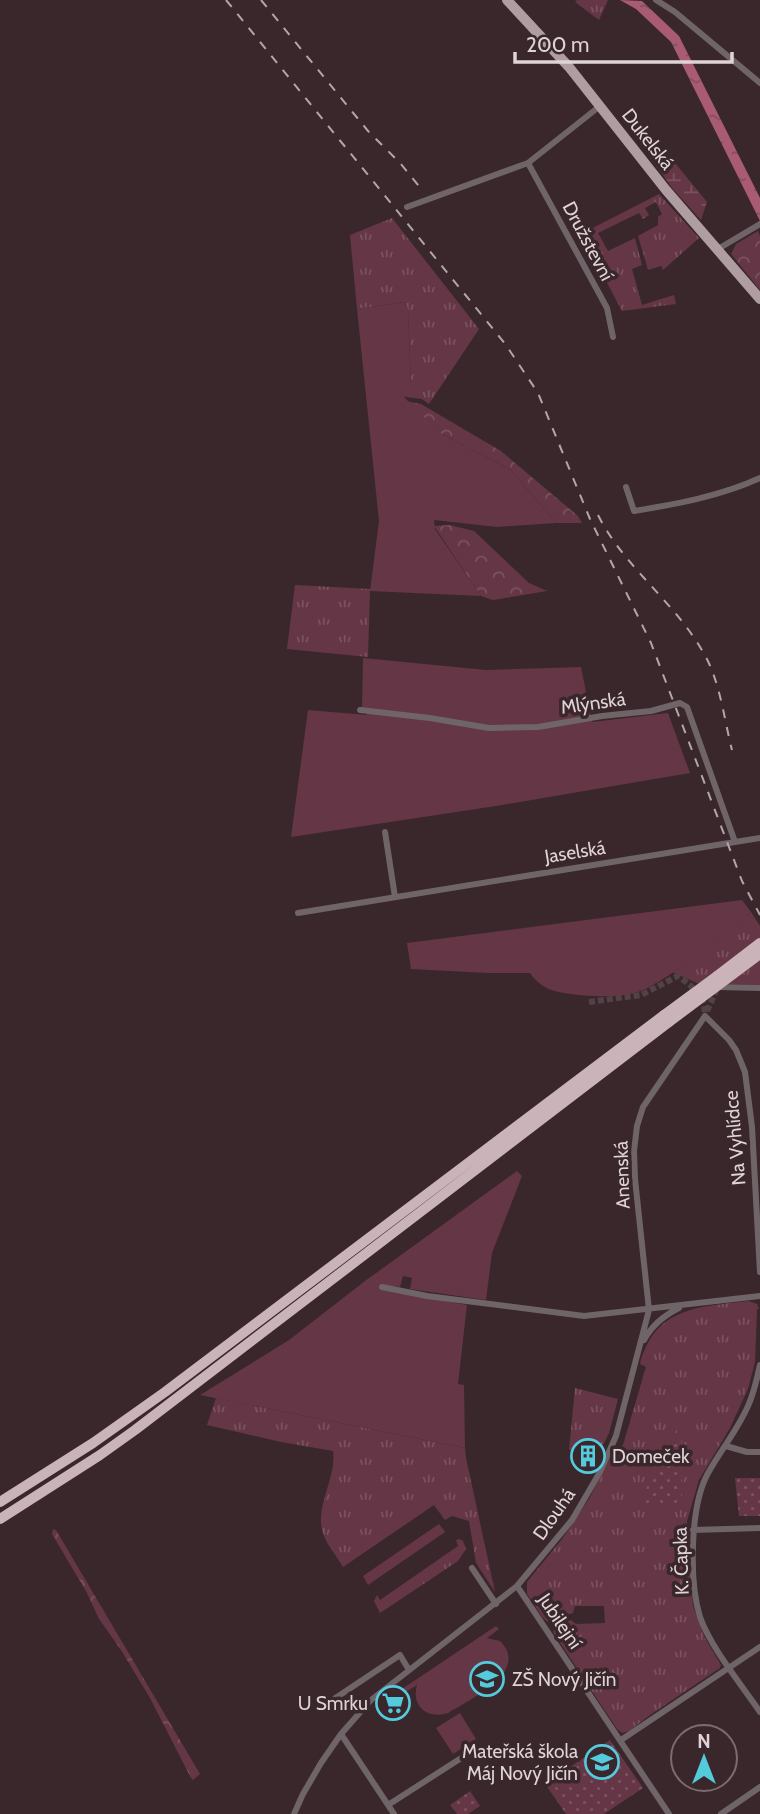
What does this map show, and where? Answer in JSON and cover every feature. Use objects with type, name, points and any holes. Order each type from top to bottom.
[{"type":"highway","points":[[0,1519],[135,1430],[667,1019],[760,943]]},
{"type":"highway","points":[[0,1502],[93,1443],[166,1392],[667,1019],[760,954]]},
{"type":"main road","name":"Dukelská","points":[[507,0],[566,63],[666,190],[760,299]]},
{"type":"street","points":[[656,0],[675,12],[760,83]]},
{"type":"street","points":[[407,207],[528,163],[600,106]]},
{"type":"street","name":"Družstevní","points":[[528,163],[607,307],[613,337]]},
{"type":"street","points":[[718,249],[758,225]]},
{"type":"street","points":[[626,487],[634,510],[677,504],[743,486],[760,478]]},
{"type":"street","name":"Mlýnská","points":[[360,710],[489,728],[526,728],[651,711],[680,703],[687,707],[735,842]]},
{"type":"street","points":[[384,832],[395,897]]},
{"type":"street","name":"Jaselská","points":[[298,913],[760,838]]},
{"type":"street","points":[[718,987],[760,988]]},
{"type":"street","name":"Na Vyhlídce","points":[[705,1016],[729,1040],[745,1072],[752,1127],[760,1272]]},
{"type":"street","name":"Anenská","points":[[649,1310],[635,1179],[637,1126],[643,1107],[705,1016]]},
{"type":"street","points":[[382,1287],[427,1296],[575,1315],[649,1310],[760,1296]]},
{"type":"street","name":"Dlouhá","points":[[639,1348],[650,1329],[662,1317],[688,1305]]},
{"type":"street","name":"Dlouhá","points":[[294,1814],[309,1783],[341,1734],[371,1700],[517,1586],[572,1520],[600,1472],[615,1436],[649,1310]]},
{"type":"street","name":"K. Čapka","points":[[760,1365],[750,1404],[707,1475],[699,1494],[693,1530],[697,1600],[701,1618],[760,1712]]},
{"type":"street","points":[[726,1446],[747,1452],[760,1451]]},
{"type":"street","points":[[693,1530],[760,1528]]},
{"type":"street","points":[[471,1568],[496,1604]]},
{"type":"street","name":"Jubilejní","points":[[517,1586],[669,1814]]},
{"type":"street","points":[[621,1740],[760,1647]]},
{"type":"street","points":[[334,1699],[400,1655],[410,1670]]},
{"type":"street","points":[[341,1734],[394,1814]]},
{"type":"street","points":[[388,1805],[469,1753]]},
{"type":"street","points":[[721,1814],[760,1787]]},
{"type":"green space","points":[[608,0],[599,20],[575,2]]},
{"type":"green space","points":[[645,150],[666,152],[707,202],[701,220],[672,188]]},
{"type":"green space","points":[[659,194],[699,238],[663,270],[661,266],[648,270],[638,236],[658,225],[658,217],[662,214],[656,202],[645,208],[649,215],[643,219],[639,213],[598,233],[608,251],[635,238],[642,265],[632,269],[642,305],[674,295],[676,304],[622,311],[581,234]]},
{"type":"green space","points":[[392,218],[479,329],[429,404],[422,399],[406,397],[408,388],[411,387],[408,309],[404,302],[357,309],[350,235]]},
{"type":"green space","points":[[758,231],[760,290],[731,254],[736,244]]},
{"type":"green space","points":[[404,302],[408,309],[411,388],[408,388],[408,396],[404,397],[440,433],[510,469],[556,523],[497,527],[434,520],[435,529],[481,596],[370,591],[379,521],[357,309]]},
{"type":"green space","points":[[406,401],[421,404],[501,451],[578,516],[582,523],[556,523],[510,469],[440,433]]},
{"type":"green space","points":[[450,525],[474,531],[529,583],[547,591],[493,600],[481,596],[434,526]]},
{"type":"green space","points":[[295,585],[370,589],[368,657],[287,649]]},
{"type":"green space","points":[[363,658],[486,670],[581,667],[592,722],[668,713],[690,773],[291,837],[308,710],[367,715],[367,708],[362,708]]},
{"type":"green space","points":[[742,900],[751,912],[683,966],[634,993],[597,996],[559,992],[543,986],[530,973],[411,969],[407,943]]},
{"type":"green space","points":[[751,912],[760,926],[760,985],[697,983],[672,972]]},
{"type":"green space","points":[[517,1171],[522,1176],[492,1253],[486,1300],[410,1289],[412,1278],[403,1276],[400,1287],[383,1285],[382,1289],[467,1305],[458,1384],[464,1385],[465,1448],[200,1395],[289,1340],[365,1281]]},
{"type":"green space","points":[[749,1301],[757,1304],[759,1309],[755,1362],[748,1389],[730,1428],[699,1480],[687,1521],[693,1606],[705,1638],[721,1665],[629,1731],[622,1733],[553,1632],[556,1627],[571,1620],[576,1624],[605,1623],[604,1606],[575,1606],[573,1613],[548,1622],[527,1594],[527,1582],[562,1539],[589,1499],[614,1450],[623,1445],[646,1367],[640,1364],[656,1331],[681,1313],[713,1305]]},
{"type":"green space","points":[[575,1388],[618,1399],[609,1433],[602,1447],[569,1450]]},
{"type":"green space","points":[[216,1398],[465,1448],[495,1592],[476,1563],[469,1521],[452,1516],[445,1520],[434,1505],[343,1567],[327,1542],[321,1523],[323,1503],[332,1472],[333,1451],[207,1425]]},
{"type":"green space","points":[[681,1420],[682,1506],[638,1507],[648,1485]]},
{"type":"green space","points":[[735,1478],[760,1478],[760,1516],[739,1516]]},
{"type":"green space","points":[[439,1524],[445,1532],[368,1585],[363,1576]]},
{"type":"green space","points":[[53,1529],[200,1774],[193,1780],[150,1698],[99,1619],[52,1534]]},
{"type":"green space","points":[[460,1539],[466,1549],[458,1561],[380,1613],[374,1601],[377,1595],[380,1600],[458,1546],[456,1540]]},
{"type":"green space","points":[[496,1626],[499,1629],[487,1638],[500,1641],[508,1652],[508,1663],[503,1674],[482,1692],[440,1715],[422,1710],[416,1699],[417,1685],[404,1693],[402,1689]]},
{"type":"green space","points":[[460,1713],[476,1739],[453,1754],[436,1728]]},
{"type":"green space","name":"Mateřská škola Máj Nový Jičín","points":[[610,1740],[643,1788],[604,1814],[566,1814],[545,1784]]},
{"type":"green space","points":[[470,1791],[480,1806],[468,1814],[457,1814],[450,1805]]},
{"type":"water","points":[[620,0],[642,1],[679,36],[760,198],[760,221],[671,42],[636,9]]},
{"type":"tunnel","points":[[589,1002],[641,995],[678,976],[701,997],[705,1016]]},
{"type":"tunnel","points":[[707,1011],[717,989]]},
{"type":"railway","points":[[226,0],[506,345],[538,393],[590,519],[651,643],[742,881],[760,915]]},
{"type":"railway","points":[[261,0],[368,131],[423,191]]},
{"type":"railway","points":[[598,515],[621,551],[678,616],[703,652],[718,687],[732,750]]},
{"type":"place","name":"Domeček","points":[[588,1456]]},
{"type":"place","name":"ZŠ Nový Jičín","points":[[487,1679]]},
{"type":"place","name":"U Smrku","points":[[393,1703]]},
{"type":"place","name":"Mateřská škola Máj Nový Jičín","points":[[602,1762]]}]
